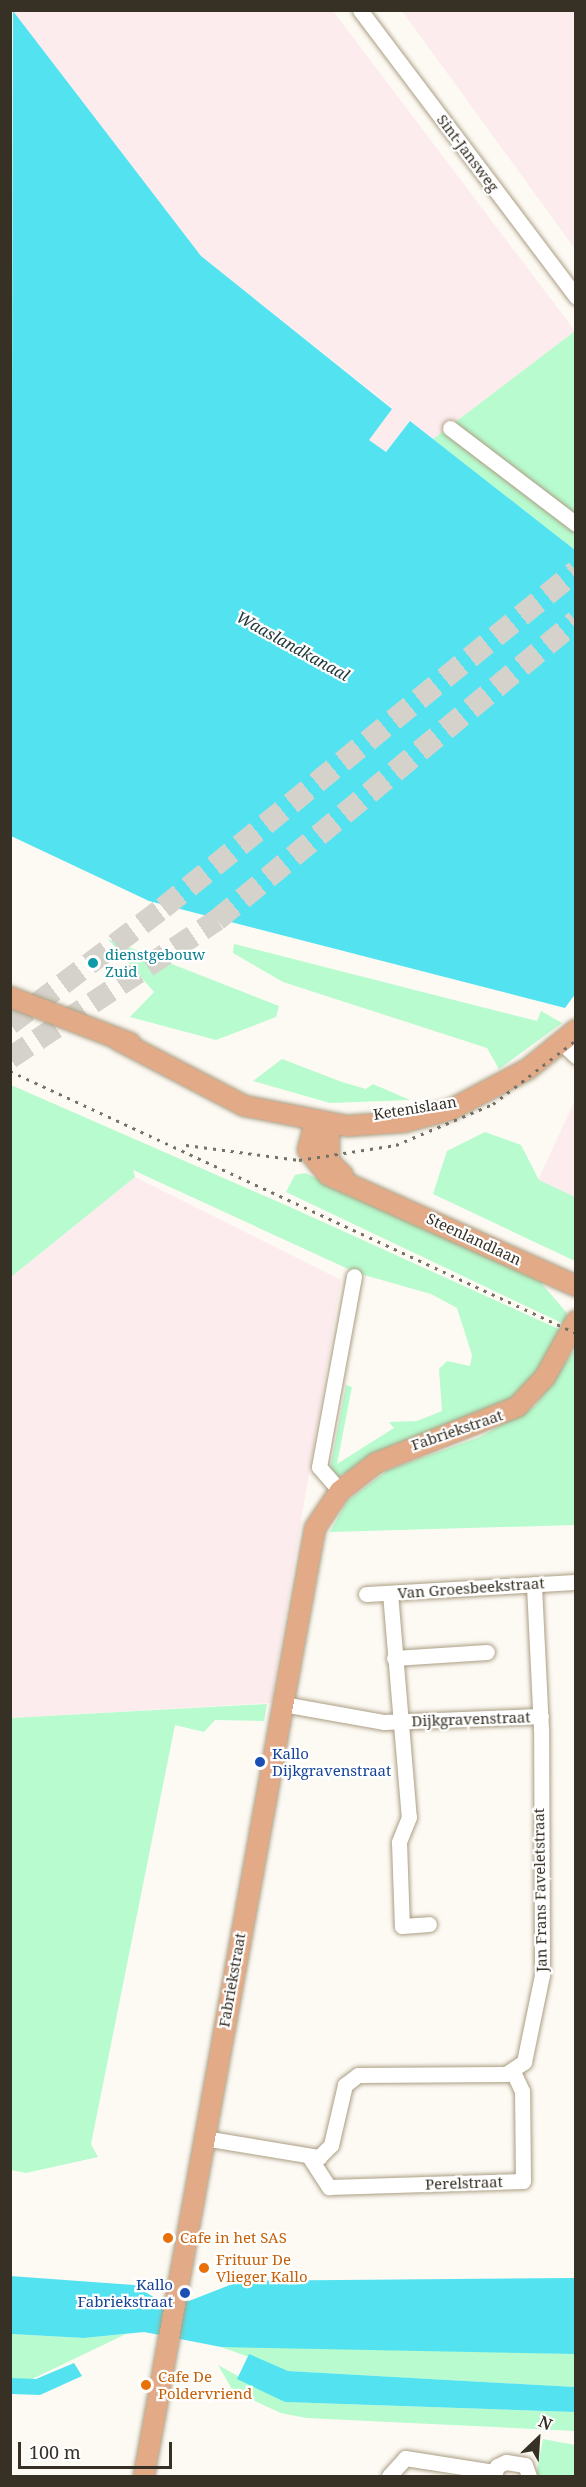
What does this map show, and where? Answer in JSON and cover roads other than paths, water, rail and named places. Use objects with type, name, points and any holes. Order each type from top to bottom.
[{"type":"main road","points":[[10,997],[249,1096],[323,1119]]},
{"type":"main road","name":"Ketenislaan","points":[[323,1119],[404,1122],[465,1101],[528,1069],[571,1043]]},
{"type":"main road","name":"Steenlandlaan","points":[[323,1119],[327,1153],[333,1168],[373,1192],[576,1286]]},
{"type":"main road","name":"Fabriekstraat","points":[[144,2476],[315,1528],[340,1491],[401,1450],[493,1421],[517,1407],[545,1377],[576,1321]]},
{"type":"street","name":"Sint-Jansweg","points":[[360,10],[576,297]]},
{"type":"street","points":[[450,428],[576,524]]},
{"type":"street","points":[[340,1491],[319,1467],[354,1276]]},
{"type":"street","name":"Van Groesbeekstraat","points":[[366,1594],[576,1582]]},
{"type":"street","name":"Jan Frans Faveletstraat","points":[[513,2072],[525,2057],[542,1975],[541,1716],[534,1584]]},
{"type":"street","points":[[390,1593],[400,1722]]},
{"type":"street","points":[[394,1658],[487,1652]]},
{"type":"street","name":"Dijkgravenstraat","points":[[283,1704],[400,1722],[541,1716]]},
{"type":"street","name":"Dijkgravenstraat","points":[[400,1722],[409,1817],[399,1842],[402,1926],[429,1924]]},
{"type":"street","points":[[204,2138],[310,2158],[332,2145],[342,2090],[358,2075],[513,2072]]},
{"type":"street","name":"Perelstraat","points":[[310,2158],[329,2187],[523,2181],[522,2091],[513,2072]]},
{"type":"street","points":[[389,2476],[405,2458],[494,2474],[506,2462],[525,2465],[528,2476]]},
{"type":"water","name":"Waaslandkanaal","points":[[13,11],[201,256],[392,409],[369,440],[386,452],[410,421],[575,550],[576,993],[565,1008],[149,901],[11,836]]},
{"type":"water","points":[[10,2276],[134,2285],[160,2301],[189,2301],[240,2281],[575,2278],[575,2354],[221,2347],[144,2332],[84,2338],[11,2334]]},
{"type":"water","points":[[249,2354],[288,2371],[575,2387],[575,2412],[285,2402],[237,2379]]},
{"type":"water","points":[[74,2363],[82,2376],[40,2395],[11,2394],[11,2378],[36,2379]]},
{"type":"tunnel","points":[[10,1024],[163,908],[576,571]]},
{"type":"tunnel","points":[[10,1058],[217,920],[576,621]]},
{"type":"railway","points":[[186,1145],[299,1160],[396,1145],[493,1104],[576,1040]]},
{"type":"railway","points":[[10,1071],[576,1333]]},
{"type":"place","name":"dienstgebouw Zuid","points":[[93,963]]},
{"type":"place","name":"Kallo Dijkgravenstraat","points":[[260,1762]]},
{"type":"place","name":"Cafe in het SAS","points":[[168,2238]]},
{"type":"place","name":"Frituur De Vlieger Kallo","points":[[204,2268]]},
{"type":"place","name":"Kallo Fabriekstraat","points":[[185,2293]]},
{"type":"place","name":"Cafe De Poldervriend","points":[[146,2385]]}]
